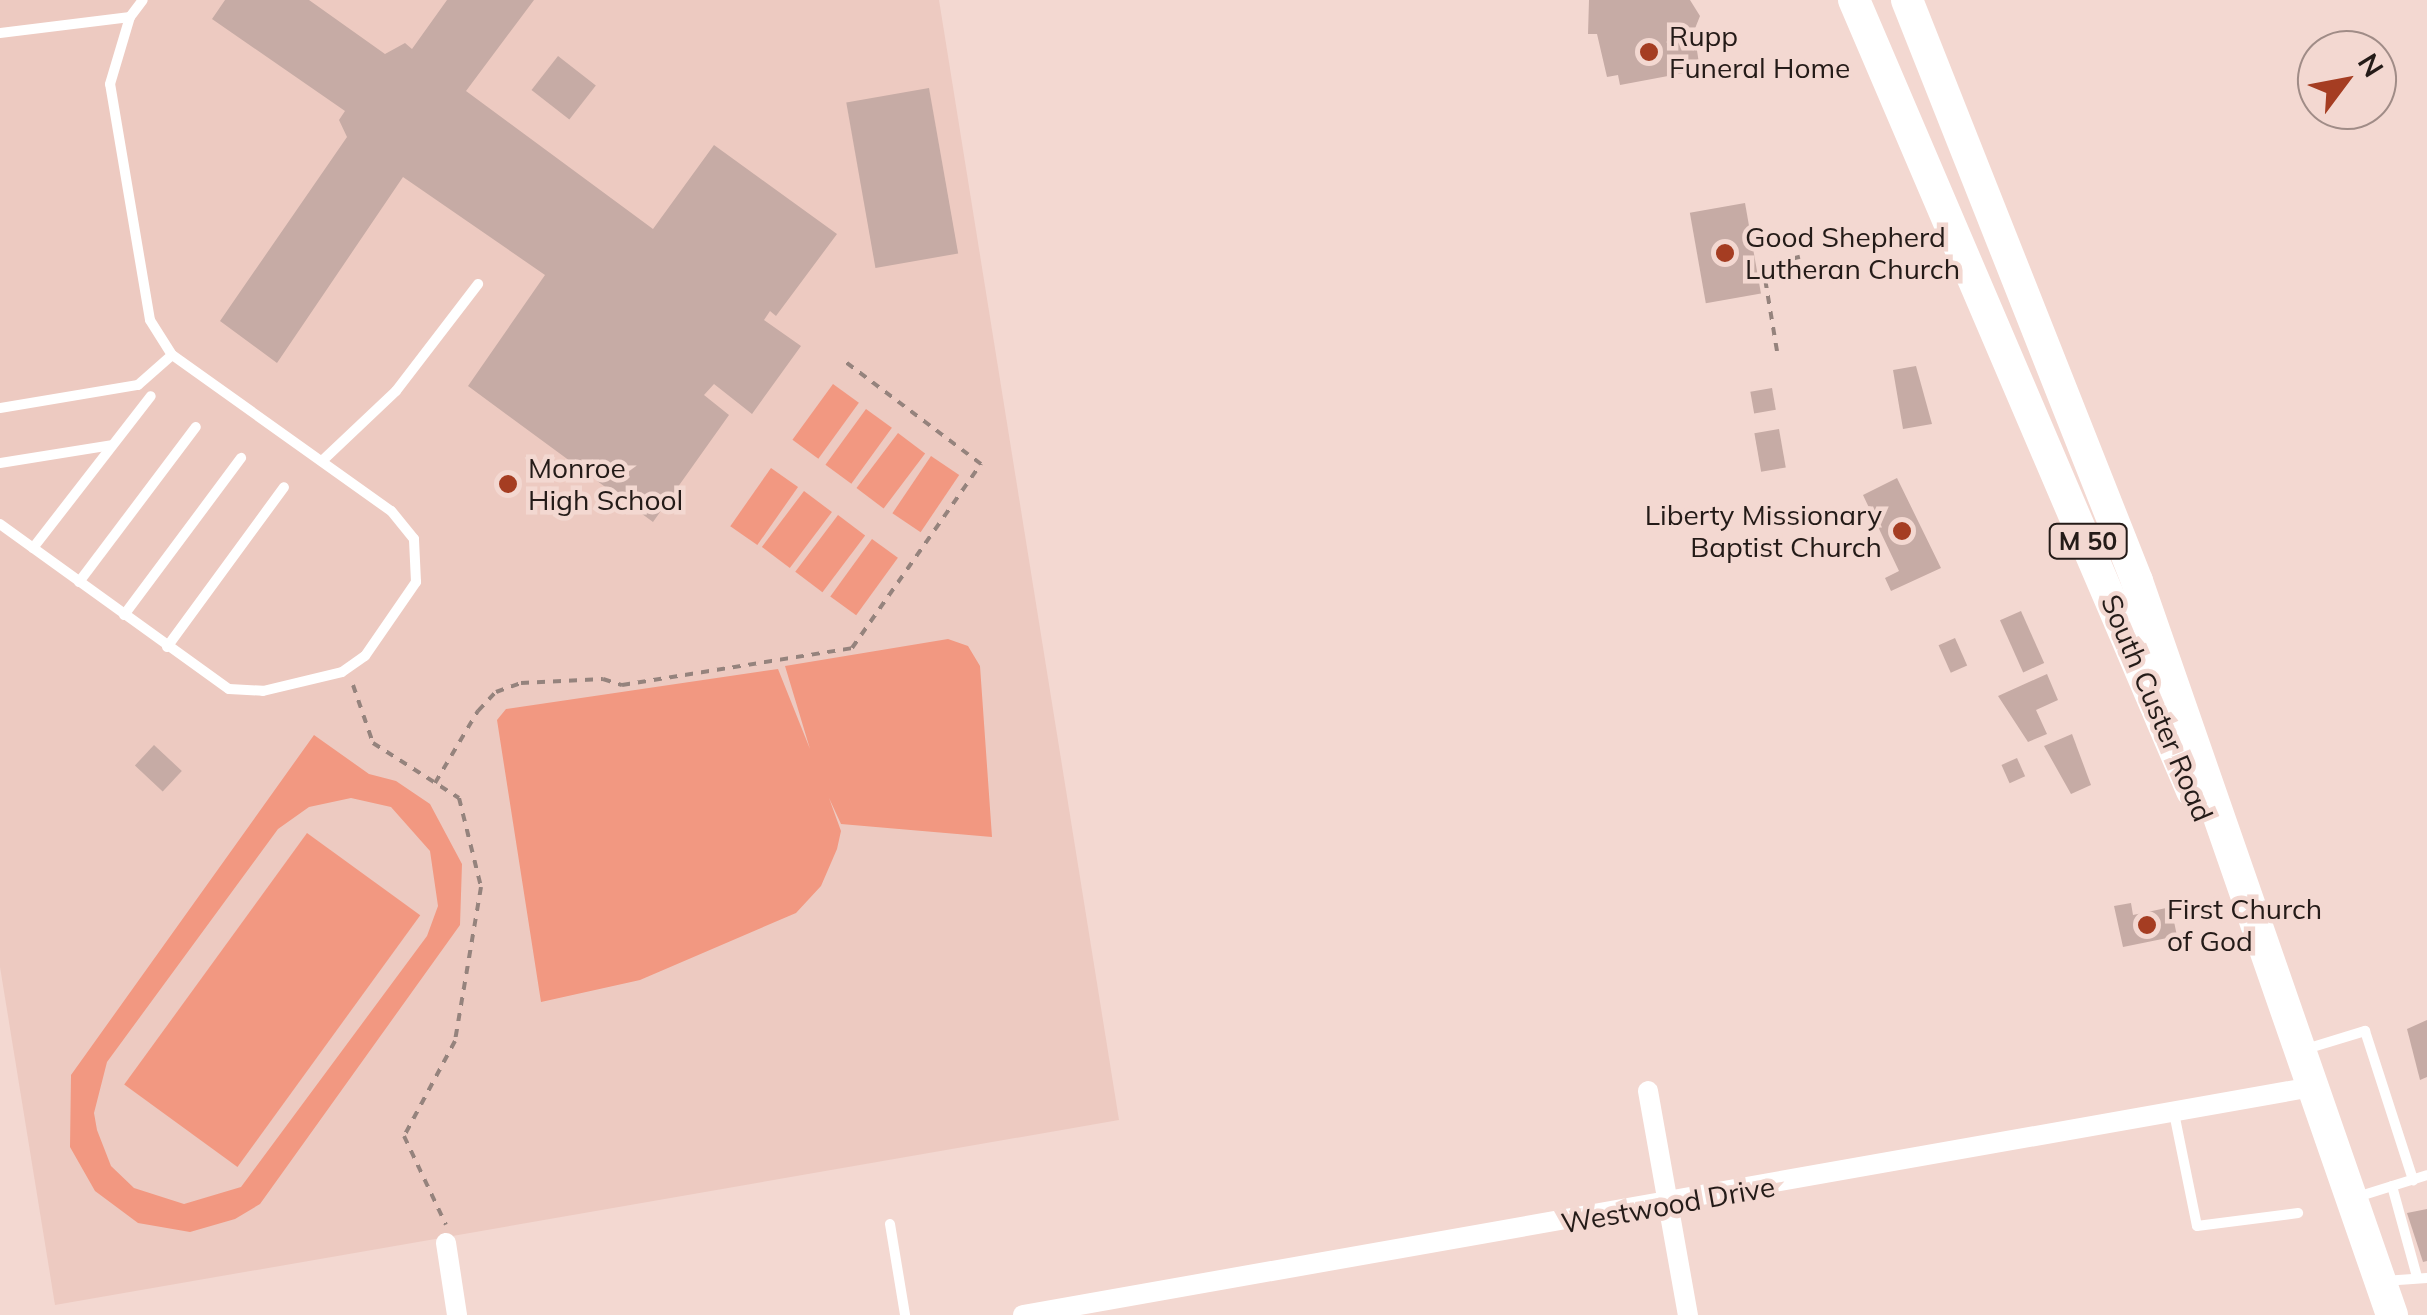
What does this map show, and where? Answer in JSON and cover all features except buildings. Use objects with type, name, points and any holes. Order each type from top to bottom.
[{"type":"main road","name":"South Custer Road","points":[[1854,0],[2030,401],[2312,1087]]},
{"type":"main road","name":"South Custer Road","points":[[1907,0],[2137,580],[2392,1315]]},
{"type":"street","name":"Westwood Drive","points":[[1023,1315],[1669,1206],[2312,1087]]},
{"type":"street","points":[[1648,1091],[1688,1315]]},
{"type":"street","points":[[447,1236],[458,1315]]},
{"type":"lane","points":[[0,524],[229,689],[274,688],[354,666],[416,582],[420,568],[419,553],[402,521],[172,355],[150,320],[110,84],[130,17],[143,0]]},
{"type":"lane","points":[[0,32],[130,17]]},
{"type":"lane","points":[[322,461],[396,392],[478,284]]},
{"type":"lane","points":[[0,408],[138,385],[172,355]]},
{"type":"lane","points":[[33,548],[151,396]]},
{"type":"lane","points":[[78,582],[196,427]]},
{"type":"lane","points":[[0,463],[113,445]]},
{"type":"lane","points":[[124,615],[241,458]]},
{"type":"lane","points":[[167,647],[284,487]]},
{"type":"lane","points":[[2300,1050],[2365,1031],[2412,1180]]},
{"type":"lane","points":[[2174,1113],[2196,1226],[2298,1213]]},
{"type":"lane","points":[[2351,1198],[2427,1174]]},
{"type":"lane","points":[[2380,1282],[2422,1277],[2392,1186]]},
{"type":"lane","points":[[890,1224],[905,1315]]},
{"type":"path","points":[[1777,350],[1762,266],[1800,258]]},
{"type":"path","points":[[434,783],[478,711],[496,692],[522,683],[604,679],[622,685],[852,648],[981,464],[842,360]]},
{"type":"path","points":[[353,686],[373,743],[459,798],[482,887],[455,1041],[404,1136],[447,1236]]},
{"type":"shaded area","name":"Monroe High School","points":[[0,0],[939,0],[1119,1120],[55,1305],[0,967]]},
{"type":"shaded area","points":[[833,384],[859,403],[818,459],[792,440]]},
{"type":"shaded area","points":[[866,409],[892,428],[851,484],[825,465]]},
{"type":"shaded area","points":[[898,433],[925,453],[884,509],[856,488]]},
{"type":"shaded area","points":[[931,456],[959,475],[921,532],[892,513]]},
{"type":"shaded area","points":[[771,468],[798,487],[757,545],[730,526]]},
{"type":"shaded area","points":[[804,491],[832,512],[790,568],[762,547]]},
{"type":"shaded area","points":[[838,515],[865,535],[822,592],[795,572]]},
{"type":"shaded area","points":[[872,539],[898,558],[856,615],[830,596]]},
{"type":"shaded area","points":[[948,639],[968,646],[980,666],[992,837],[841,824],[829,798],[841,831],[837,849],[821,886],[796,913],[640,980],[541,1002],[497,720],[506,709],[778,669],[810,749],[785,666]]},
{"type":"shaded area","points":[[314,735],[369,774],[396,781],[430,804],[462,864],[460,925],[260,1204],[235,1219],[190,1232],[138,1223],[95,1191],[70,1147],[71,1075]],"holes":[[[351,798],[391,807],[430,851],[438,906],[427,936],[241,1187],[184,1204],[134,1188],[111,1166],[97,1130],[94,1113],[107,1062],[278,829],[309,807]]]},
{"type":"shaded area","points":[[307,833],[420,915],[237,1167],[124,1085]]},
{"type":"place","name":"Rupp Funeral Home","points":[[1649,52]]},
{"type":"place","name":"Good Shepherd Lutheran Church","points":[[1725,253]]},
{"type":"place","name":"Monroe High School","points":[[508,484]]},
{"type":"place","name":"Liberty Missionary Baptist Church","points":[[1902,531]]},
{"type":"place","name":"First Church of God","points":[[2147,925]]}]
